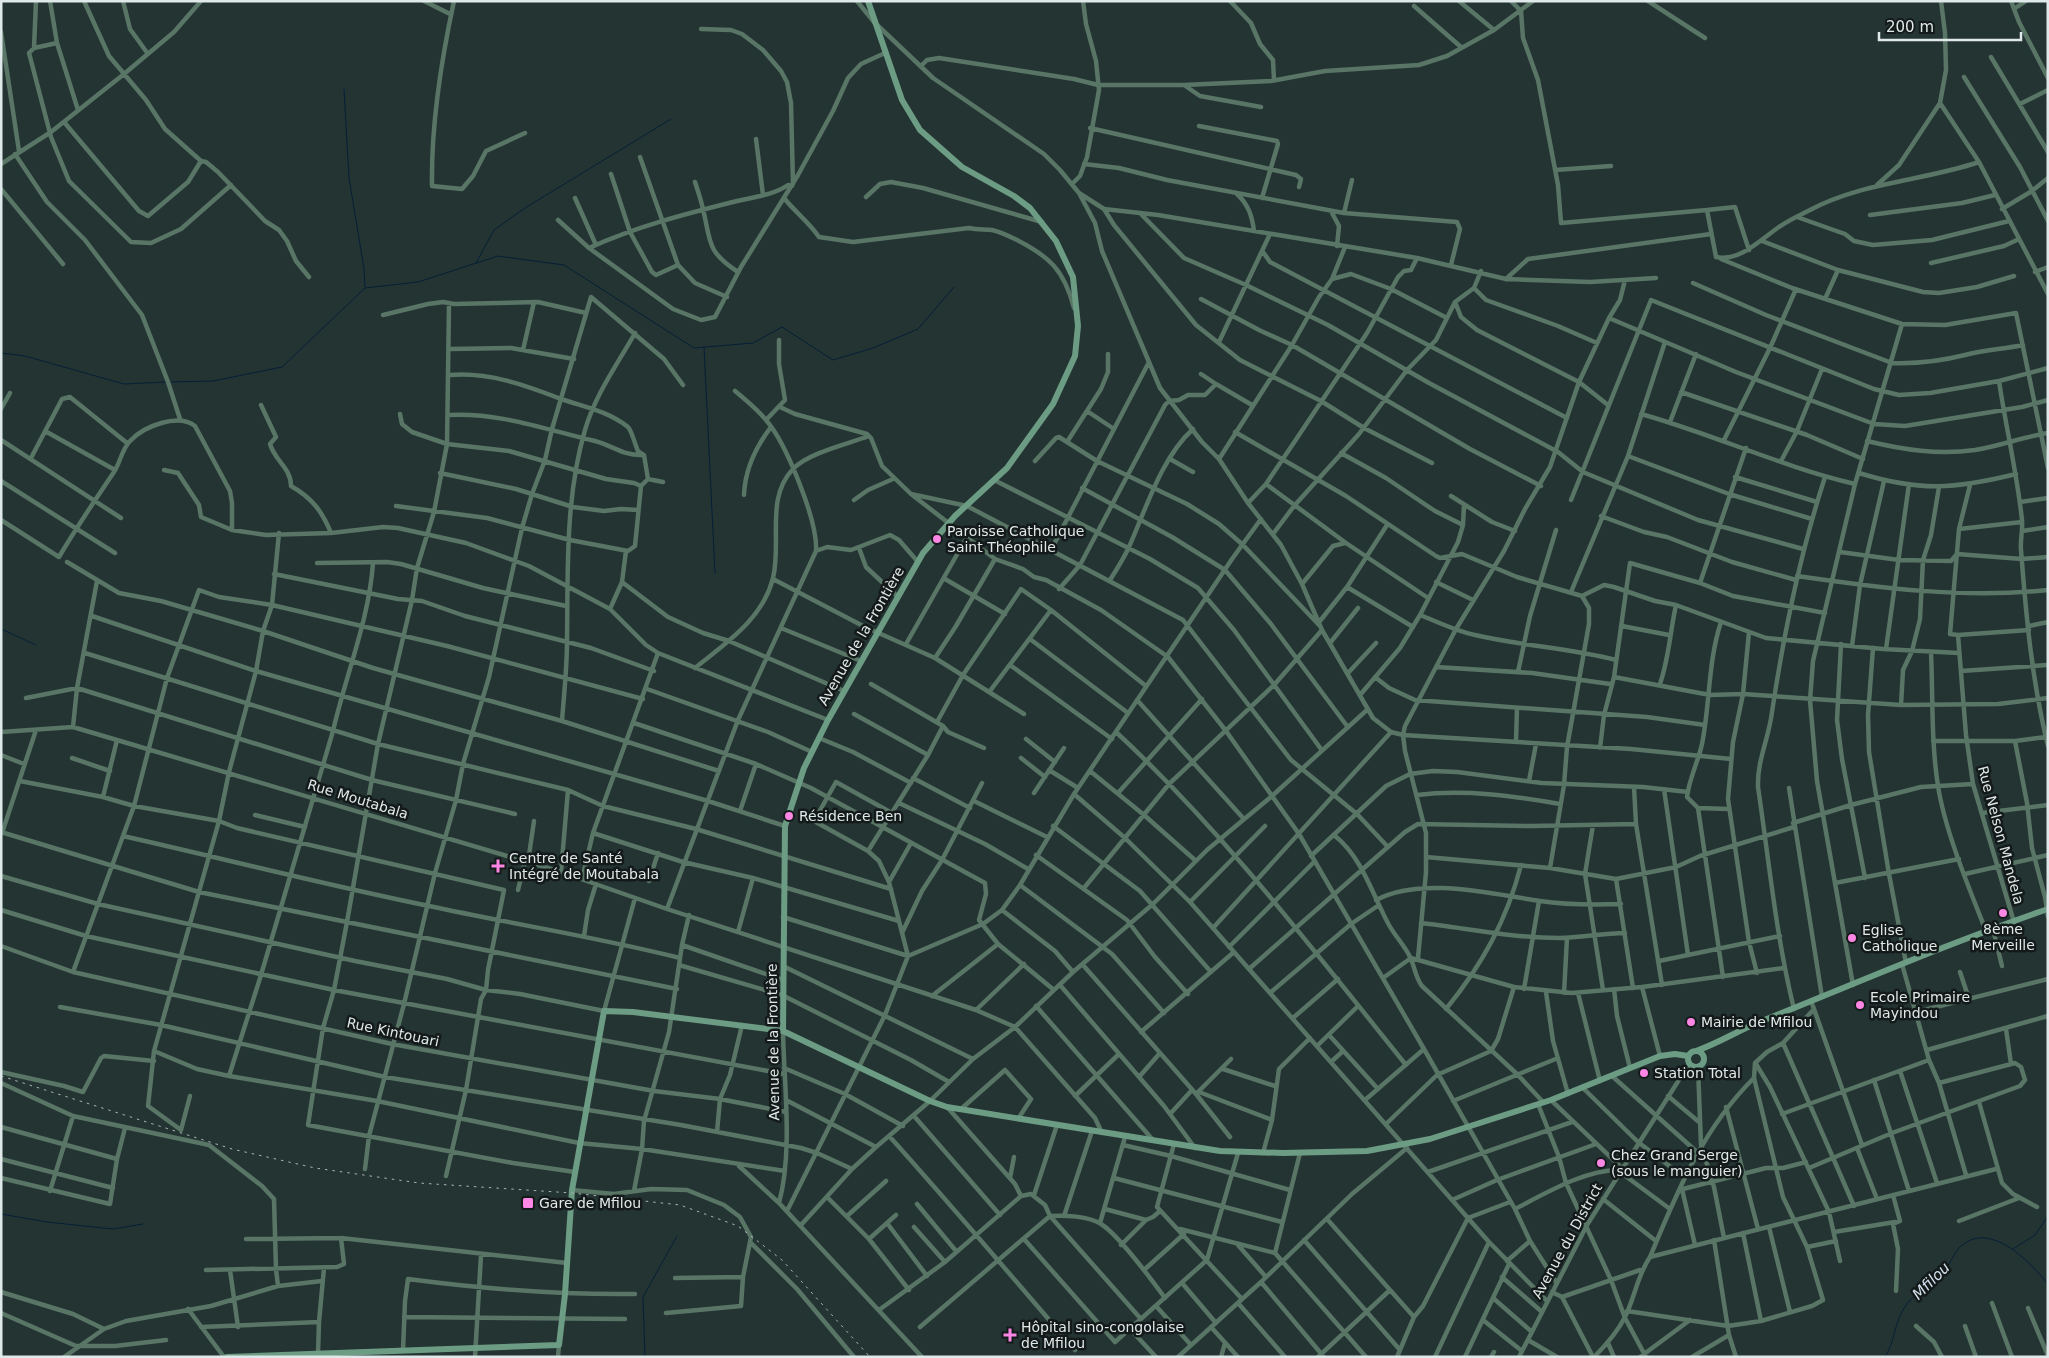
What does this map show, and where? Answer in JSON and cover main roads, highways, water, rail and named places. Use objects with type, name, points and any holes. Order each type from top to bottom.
[{"type":"waterway","points":[[344,89],[349,178],[364,269],[365,287]]},
{"type":"waterway","points":[[476,263],[494,230],[525,208],[671,119]]},
{"type":"waterway","points":[[171,382],[213,381],[282,367],[365,288],[418,282],[498,256],[564,265],[694,348],[753,343],[782,327],[833,360],[873,348],[918,329],[954,287]]},
{"type":"waterway","points":[[704,347],[715,573]]},
{"type":"waterway","points":[[1,353],[25,356],[124,384],[167,382]]},
{"type":"waterway","points":[[1,629],[36,645]]},
{"type":"waterway","points":[[1,1214],[47,1222],[113,1229],[143,1224]]},
{"type":"waterway","points":[[2013,1249],[2035,1235],[2048,1216]]},
{"type":"waterway","points":[[645,1357],[643,1297],[677,1236]]},
{"type":"waterway","name":"Mfilou","points":[[1885,1357],[1899,1319],[1909,1301],[1944,1271],[1959,1248],[1971,1240],[1983,1238],[1996,1240],[2008,1246],[2031,1265],[2048,1284]]},
{"type":"railway","points":[[1,1076],[232,1149],[315,1168],[419,1183],[572,1193],[680,1205],[738,1226],[782,1260],[870,1357]]},
{"type":"place","name":"Paroisse Catholique Saint Théophile","points":[[937,539]]},
{"type":"place","name":"Résidence Ben","points":[[789,816]]},
{"type":"place","name":"Centre de Santé Intégré de Moutabala","points":[[498,866]]},
{"type":"place","name":"8ème Merveille","points":[[2003,913]]},
{"type":"place","name":"Eglise Catholique","points":[[1852,938]]},
{"type":"place","name":"Ecole Primaire Mayindou","points":[[1860,1005]]},
{"type":"place","name":"Mairie de Mfilou","points":[[1691,1022]]},
{"type":"place","name":"Station Total","points":[[1644,1073]]},
{"type":"place","name":"Chez Grand Serge (sous le manguier)","points":[[1601,1163]]},
{"type":"place","name":"Gare de Mfilou","points":[[528,1203]]},
{"type":"place","name":"Hôpital sino-congolaise de Mfilou","points":[[1010,1335]]}]
